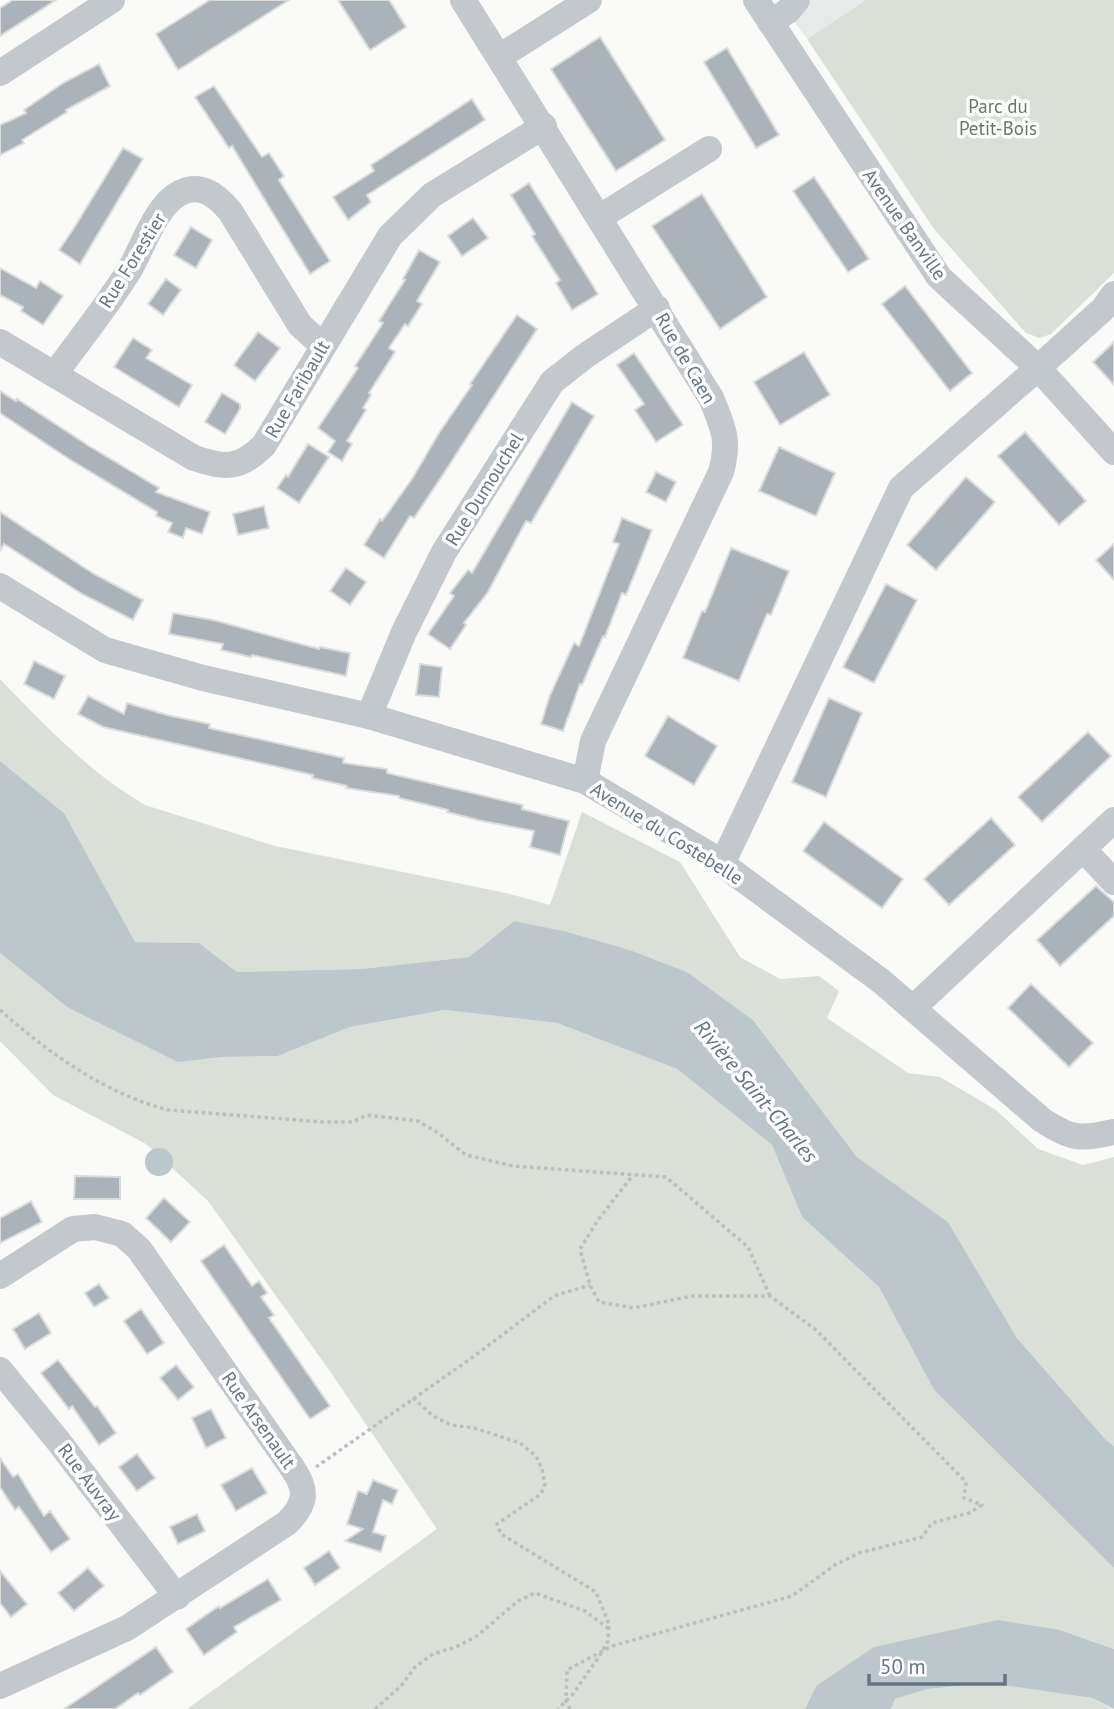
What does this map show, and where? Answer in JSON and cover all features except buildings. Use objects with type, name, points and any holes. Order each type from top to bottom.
[{"type":"street","points":[[0,73],[112,0]]},
{"type":"street","name":"Rue de Caen","points":[[463,0],[657,308],[711,398],[724,431],[727,451],[721,472],[593,741],[586,781]]},
{"type":"street","points":[[499,57],[589,0]]},
{"type":"street","name":"Avenue Banville","points":[[756,0],[939,277],[1109,436]]},
{"type":"street","points":[[770,22],[788,11],[797,0]]},
{"type":"street","name":"Rue Faribault","points":[[0,342],[194,458],[215,465],[232,466],[250,459],[264,445],[390,236],[432,195],[544,126]]},
{"type":"street","points":[[600,217],[709,149]]},
{"type":"street","name":"Rue Forestier","points":[[55,374],[130,269],[162,209],[180,193],[199,188],[216,195],[230,211],[300,325],[322,345]]},
{"type":"street","points":[[722,864],[901,488],[1038,368],[1114,295]]},
{"type":"street","name":"Rue Dumouchel","points":[[369,716],[404,632],[444,552],[552,382],[657,308]]},
{"type":"street","name":"Avenue du Costebelle","points":[[0,586],[104,650],[203,678],[369,716],[586,781],[722,864],[880,981],[1042,1120],[1064,1135],[1090,1138],[1114,1132]]},
{"type":"street","points":[[913,1009],[1114,820]]},
{"type":"street","points":[[1083,849],[1114,882]]},
{"type":"street","name":"Rue Arsenault","points":[[0,1276],[73,1229],[95,1227],[122,1234],[139,1249],[299,1479],[303,1497],[300,1511],[287,1523],[127,1628],[1,1684]]},
{"type":"street","name":"Rue Auvray","points":[[0,1370],[59,1442],[177,1597]]},
{"type":"path","points":[[0,1010],[88,1077],[149,1105],[169,1110],[323,1122],[353,1122],[366,1115],[418,1121],[466,1155],[513,1166],[666,1177],[748,1247],[770,1296],[816,1330],[966,1482],[964,1498],[982,1505],[969,1513],[932,1523],[922,1536],[859,1553],[835,1565],[792,1596],[612,1646],[567,1670],[566,1701],[570,1709]]},
{"type":"path","points":[[633,1175],[598,1220],[580,1249],[590,1285],[599,1302],[634,1308],[692,1296],[770,1296]]},
{"type":"path","points":[[299,1479],[554,1296],[590,1285]]},
{"type":"path","points":[[414,1398],[433,1416],[452,1425],[474,1428],[520,1443],[536,1455],[545,1484],[541,1494],[497,1524],[501,1534],[596,1592],[609,1624],[608,1640],[602,1651],[558,1709]]},
{"type":"path","points":[[375,1709],[401,1686],[415,1667],[433,1654],[456,1647],[477,1636],[518,1601],[535,1593],[585,1611],[609,1629]]},
{"type":"shaded area","points":[[779,0],[866,0],[807,39]]},
{"type":"green space","name":"Parc du Petit-Bois","points":[[866,0],[1114,0],[1114,273],[1051,334],[1040,338],[1026,333],[934,229],[807,39]]},
{"type":"green space","points":[[0,679],[87,763],[145,805],[275,846],[506,893],[550,905],[582,812],[680,862],[740,957],[780,979],[819,976],[839,991],[827,1018],[908,1073],[940,1077],[996,1110],[1038,1149],[1083,1165],[1114,1157],[1114,1446],[1017,1338],[948,1222],[857,1157],[753,1020],[687,972],[630,950],[564,931],[514,921],[469,957],[361,969],[237,972],[199,943],[134,942],[64,813],[0,761]]},
{"type":"green space","points":[[0,953],[67,1007],[221,1057],[278,1056],[350,1027],[445,1010],[557,1023],[677,1069],[772,1145],[802,1217],[879,1287],[934,1390],[1114,1568],[1114,1649],[1060,1630],[816,1686],[805,1709],[187,1709],[437,1529],[327,1367],[208,1201],[146,1144],[53,1095],[0,1041]]},
{"type":"green space","points":[[988,1683],[1092,1698],[1112,1709],[891,1709],[895,1699],[928,1689]]},
{"type":"water","name":"Rivière Saint-Charles","points":[[0,761],[64,813],[135,942],[199,943],[237,972],[361,969],[469,957],[514,921],[564,931],[630,950],[687,972],[753,1020],[857,1157],[948,1222],[1017,1338],[1114,1446],[1114,1568],[934,1390],[879,1287],[802,1217],[772,1145],[677,1069],[557,1023],[445,1010],[350,1027],[278,1056],[221,1057],[178,1062],[67,1007],[0,953]]},
{"type":"water","points":[[159,1148],[169,1152],[173,1162],[169,1172],[159,1176],[149,1172],[145,1162],[149,1152]]},
{"type":"water","points":[[998,1620],[1060,1630],[1114,1649],[1114,1709],[1092,1698],[988,1683],[928,1689],[895,1699],[891,1709],[805,1709],[816,1686],[874,1647]]}]
